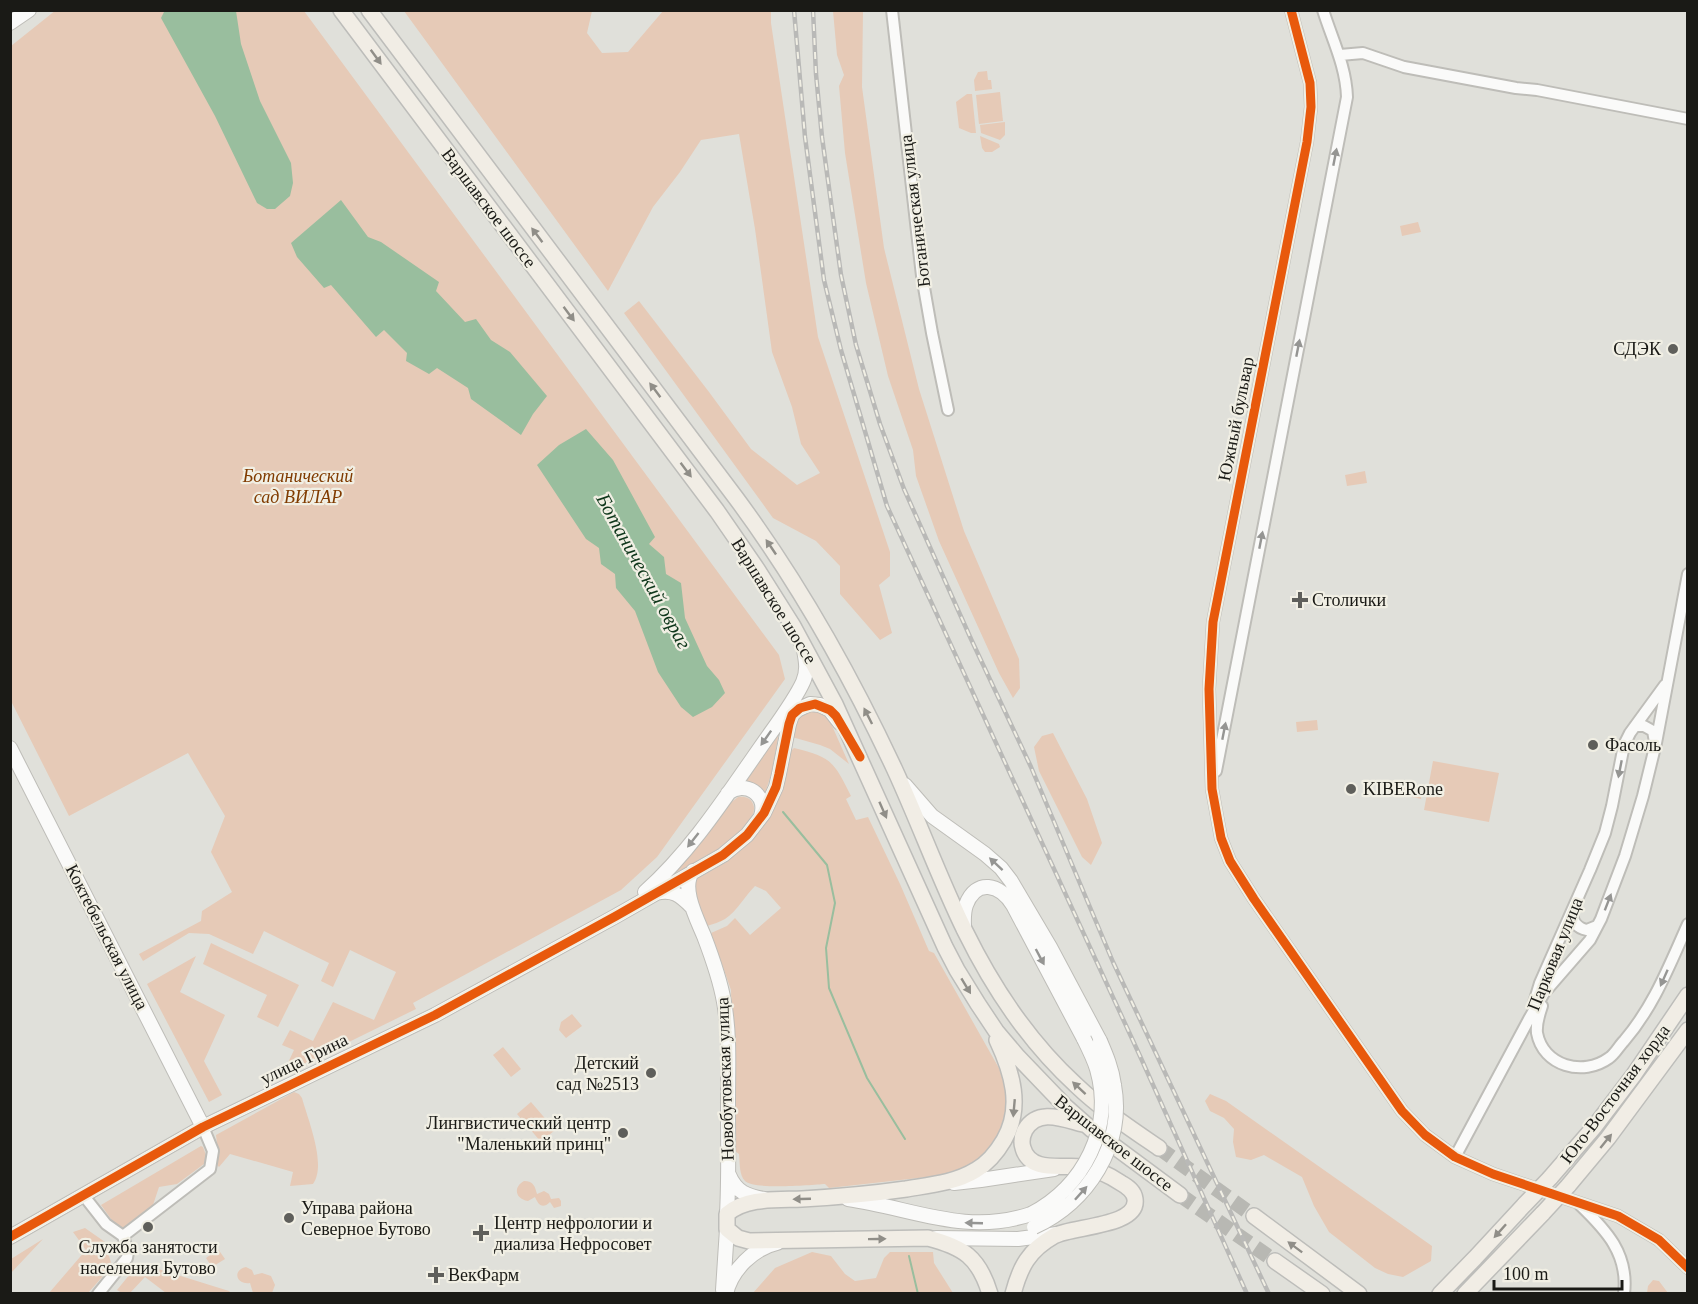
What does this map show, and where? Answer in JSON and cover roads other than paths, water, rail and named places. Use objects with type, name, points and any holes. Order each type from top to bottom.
[{"type":"main road","name":"Варшавское шоссе","points":[[341,10],[717,511],[757,569],[793,626],[835,704],[962,980],[1002,1039],[1039,1081],[1086,1125],[1180,1195]]},
{"type":"main road","name":"Варшавское шоссе","points":[[369,10],[760,531],[812,610],[894,768],[964,929],[1004,999],[1030,1036],[1075,1085],[1106,1111],[1159,1148]]},
{"type":"main road","name":"Юго-Восточная хорда","points":[[1440,1293],[1550,1178],[1595,1126],[1664,1032],[1688,995]]},
{"type":"main road","points":[[984,1013],[1011,1077],[1014,1091],[1014,1114],[1006,1137],[993,1156],[975,1171],[939,1184],[834,1198],[771,1200],[743,1204],[734,1208],[727,1222],[733,1235],[743,1240],[928,1238],[950,1244],[967,1254],[980,1269],[990,1293]]},
{"type":"main road","name":"Юго-Восточная хорда","points":[[1465,1293],[1568,1186],[1608,1138],[1688,1030]]},
{"type":"main road","points":[[1013,1293],[1017,1277],[1028,1257],[1040,1245],[1057,1234],[1122,1218],[1132,1211],[1136,1201],[1134,1194],[1114,1178],[1081,1167],[1062,1168],[1037,1164],[1028,1158],[1023,1147],[1022,1141],[1026,1128],[1037,1118],[1052,1117],[1086,1125]]},
{"type":"main road","points":[[1254,1216],[1359,1293]]},
{"type":"main road","points":[[1275,1261],[1322,1293]]},
{"type":"street","points":[[10,23],[29,10]]},
{"type":"street","name":"Ботаническая улица","points":[[892,10],[922,276],[948,410]]},
{"type":"street","name":"Южный бульвар","points":[[1291,10],[1310,83],[1311,107],[1302,165],[1213,622],[1209,688],[1212,789],[1221,838],[1230,861],[1254,899],[1402,1111],[1425,1135],[1455,1157],[1493,1174],[1618,1216],[1659,1240],[1688,1268]]},
{"type":"street","name":"Южный бульвар","points":[[1212,789],[1347,97],[1347,86],[1340,55],[1323,10]]},
{"type":"street","points":[[1340,55],[1363,53],[1404,67],[1688,119]]},
{"type":"street","name":"Парковая улица","points":[[1529,1019],[1548,989],[1590,940],[1625,856],[1656,743],[1688,574]]},
{"type":"street","name":"улица Грина","points":[[10,1237],[203,1127],[435,1015],[616,916],[654,888],[728,793],[803,683],[806,661],[793,626]]},
{"type":"street","name":"Парковая улица","points":[[1529,1019],[1540,983],[1605,833],[1624,745],[1630,733],[1667,683]]},
{"type":"street","name":"улица Грина","points":[[654,888],[674,881],[723,855],[736,846],[755,825],[764,813],[776,787],[789,723],[797,710],[805,705],[815,704],[830,710],[836,716],[860,757]]},
{"type":"street","points":[[1635,726],[1644,726],[1653,731],[1656,743]]},
{"type":"street","name":"Коктебельская улица","points":[[10,748],[203,1127]]},
{"type":"street","points":[[894,768],[909,791],[932,816],[985,854],[1011,880],[1100,1041],[1111,1069],[1116,1098],[1114,1126],[1108,1151],[1098,1172],[1081,1194],[1059,1213],[1032,1220],[1004,1235],[976,1239]]},
{"type":"street","points":[[728,793],[739,787],[751,789],[759,795],[762,811],[755,825]]},
{"type":"street","points":[[691,901],[689,879],[693,871]]},
{"type":"street","points":[[674,881],[684,888],[691,901]]},
{"type":"street","points":[[834,1198],[866,1202],[970,1223],[1032,1220],[1071,1184],[1086,1164],[1098,1136],[1102,1111],[1101,1088],[1097,1071],[1084,1039],[1013,905],[1004,894],[996,888],[986,887],[973,893],[965,907],[964,929]]},
{"type":"street","points":[[654,888],[675,893],[691,901]]},
{"type":"street","name":"Новобутовская улица","points":[[691,901],[715,964],[724,1004],[728,1072],[729,1175],[724,1293]]},
{"type":"street","points":[[1572,911],[1572,918],[1578,927],[1587,930],[1597,926]]},
{"type":"street","points":[[1548,989],[1537,1020],[1537,1032],[1541,1046],[1551,1058],[1560,1064],[1573,1068],[1596,1065],[1610,1058],[1640,1022],[1656,994],[1688,924]]},
{"type":"street","points":[[1455,1157],[1529,1019]]},
{"type":"street","points":[[123,1236],[210,1169],[213,1151],[203,1127]]},
{"type":"street","points":[[939,1184],[1062,1168]]},
{"type":"street","points":[[729,1175],[737,1189],[744,1194],[771,1200]]},
{"type":"street","points":[[84,1196],[106,1224],[123,1236],[128,1252],[127,1258],[98,1293]]},
{"type":"street","points":[[1577,1202],[1608,1233],[1617,1248],[1623,1268],[1624,1293]]},
{"type":"street","points":[[928,1238],[1018,1239],[1057,1234]]},
{"type":"street","points":[[724,1293],[732,1278],[753,1254],[771,1244],[790,1241]]},
{"type":"water","points":[[165,10],[236,11],[241,44],[260,101],[291,163],[293,183],[290,196],[275,209],[267,209],[257,203],[215,116],[161,18]]},
{"type":"water","points":[[341,200],[368,237],[381,242],[439,282],[436,291],[465,322],[476,319],[491,340],[510,352],[547,396],[521,435],[471,399],[468,388],[437,368],[429,374],[406,361],[407,353],[384,330],[376,337],[331,285],[324,288],[297,257],[291,243]]},
{"type":"water","points":[[586,429],[613,460],[655,537],[649,544],[664,557],[666,574],[681,583],[685,618],[707,666],[719,680],[725,693],[712,707],[693,717],[681,707],[658,672],[635,611],[616,588],[615,574],[601,564],[599,548],[586,539],[537,465],[559,445]]},
{"type":"waterway","name":"Ботанический овраг","points":[[783,812],[827,865],[835,903],[826,948],[829,988],[867,1078],[905,1139]]},
{"type":"waterway","name":"Ботанический овраг","points":[[909,1256],[918,1294]]},
{"type":"tunnel","points":[[1159,1148],[1254,1216]]},
{"type":"tunnel","points":[[1180,1195],[1275,1261]]},
{"type":"railway","points":[[794,10],[805,137],[824,280],[841,350],[887,506],[1247,1294]]},
{"type":"railway","points":[[813,10],[822,137],[841,275],[856,345],[880,424],[904,489],[1031,767],[1113,962],[1269,1294]]},
{"type":"place","name":"СДЭК","points":[[1673,349]]},
{"type":"place","name":"Столички","points":[[1300,600]]},
{"type":"place","name":"Фасоль","points":[[1593,745]]},
{"type":"place","name":"KIBERone","points":[[1351,789]]},
{"type":"place","name":"Детский сад №2513","points":[[651,1073]]},
{"type":"place","name":"Лингвистический центр \"Маленький принц\"","points":[[623,1133]]},
{"type":"place","name":"Управа района Северное Бутово","points":[[289,1218]]},
{"type":"place","name":"Служба занятости населения Бутово","points":[[148,1227]]},
{"type":"place","name":"Центр нефрологии и диализа Нефросовет","points":[[481,1233]]},
{"type":"place","name":"ВекФарм","points":[[436,1275]]},
{"type":"park label","name":"Ботанический сад ВИЛАР","points":[[298,486]]}]
